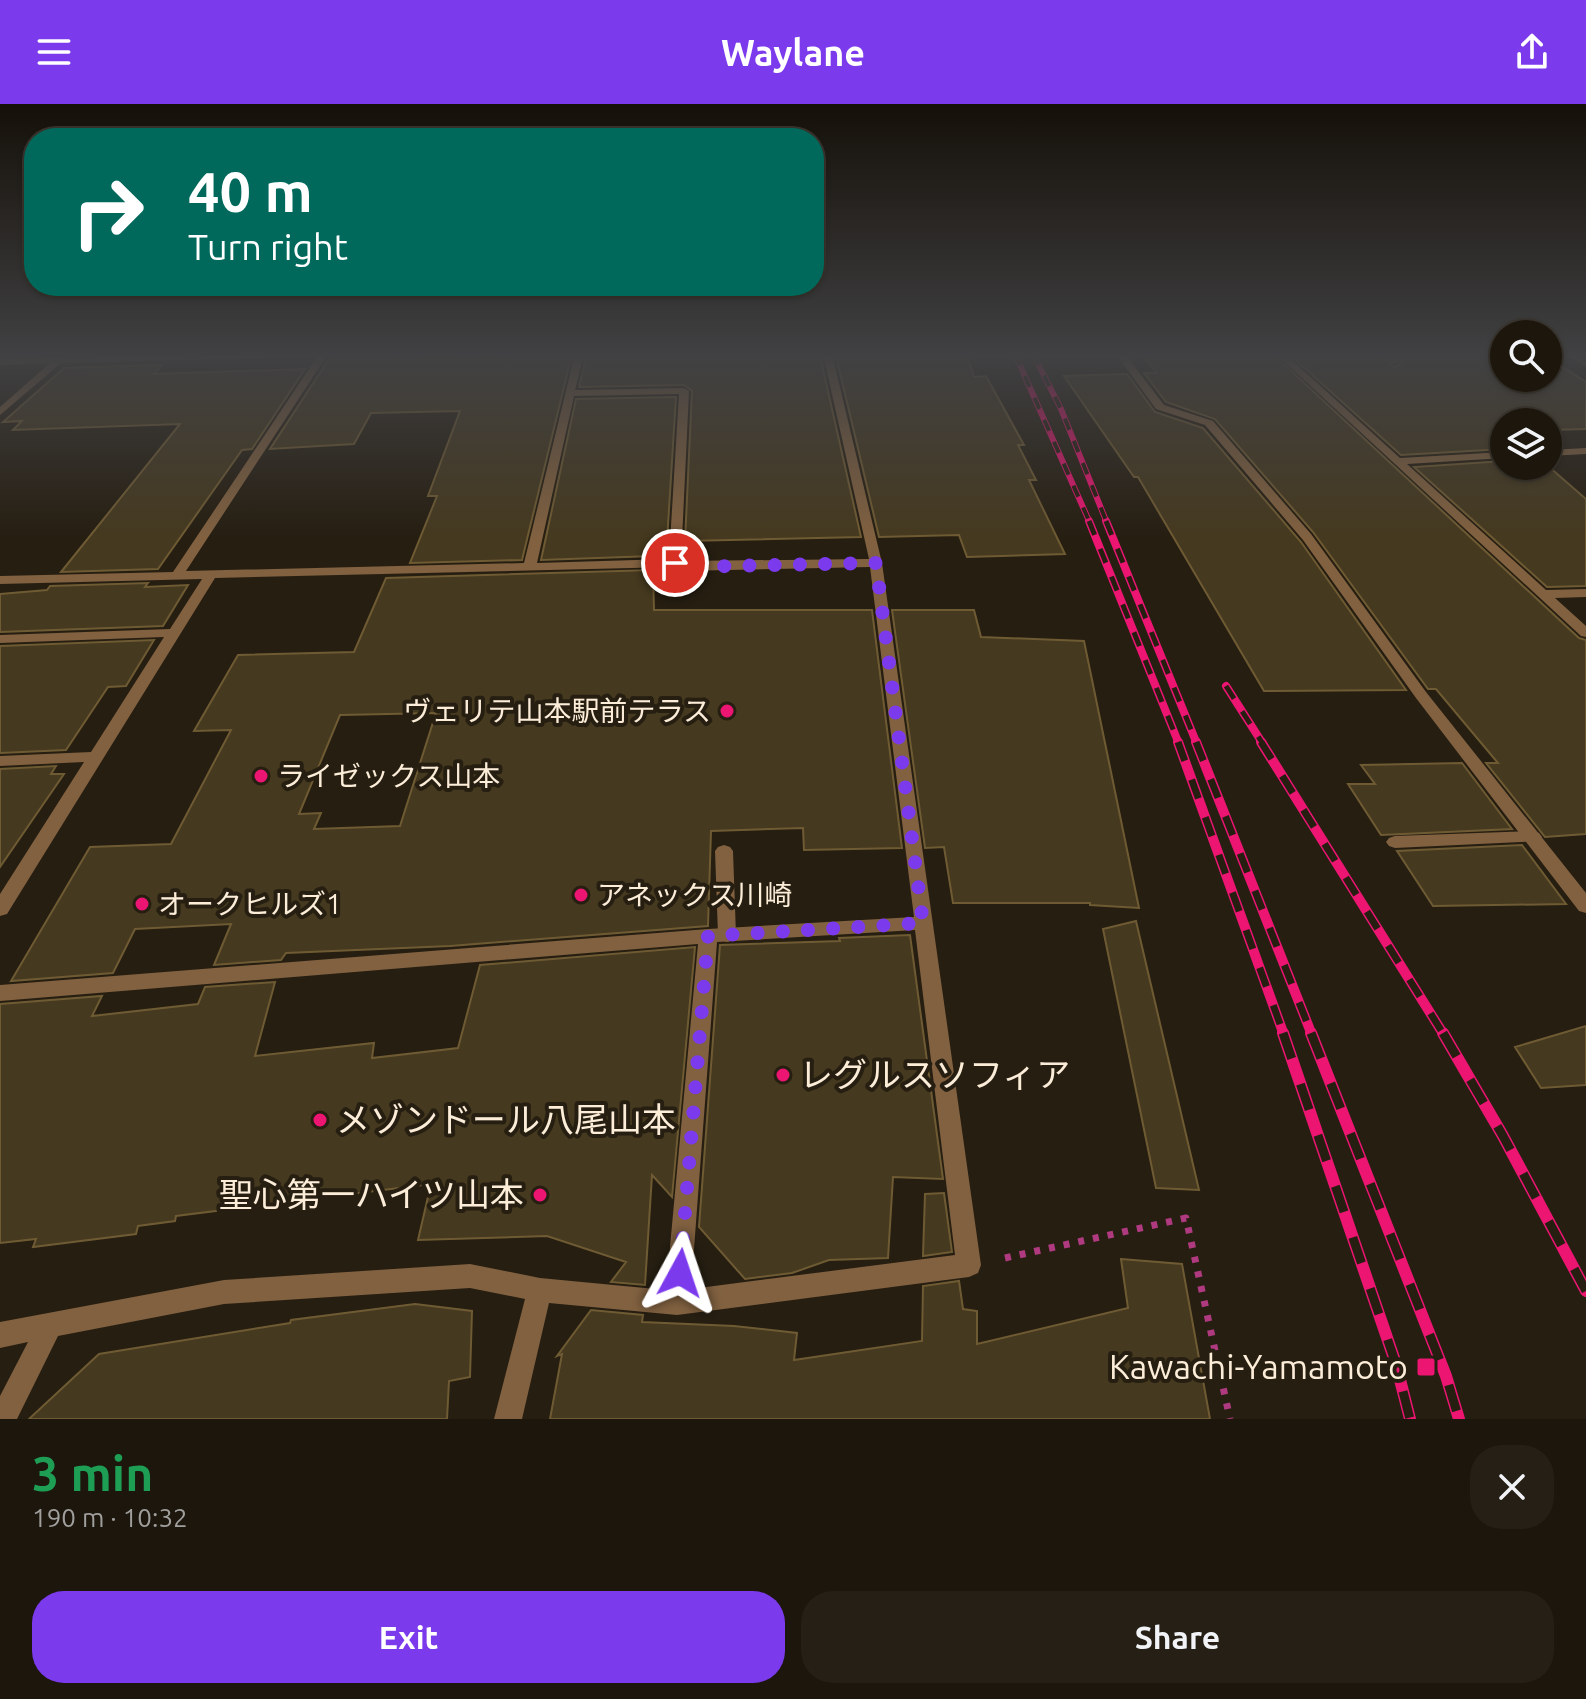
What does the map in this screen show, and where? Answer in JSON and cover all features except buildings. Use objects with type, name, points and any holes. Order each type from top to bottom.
[{"type":"street","points":[[177,575],[282,415]]},
{"type":"street","points":[[530,566],[565,415]]},
{"type":"street","points":[[675,563],[683,415]]},
{"type":"street","points":[[0,1335],[224,1292],[470,1276],[540,1290],[677,1303],[969,1265],[876,563],[842,415]]},
{"type":"street","points":[[1186,415],[1209,423],[1307,537],[1421,695],[1586,906]]},
{"type":"street","points":[[1347,415],[1586,633]]},
{"type":"street","points":[[1562,452],[1586,451]]},
{"type":"street","points":[[1397,461],[1490,456]]},
{"type":"street","points":[[0,580],[675,563],[682,567],[876,563]]},
{"type":"street","points":[[0,909],[212,573]]},
{"type":"street","points":[[1541,594],[1586,593]]},
{"type":"street","points":[[0,639],[174,633]]},
{"type":"street","points":[[0,761],[95,757]]},
{"type":"street","points":[[1395,842],[1533,837]]},
{"type":"street","points":[[677,1303],[718,936],[724,851]]},
{"type":"street","points":[[0,993],[718,936],[923,923]]},
{"type":"street","points":[[508,1419],[540,1290]]},
{"type":"street","points":[[3,1419],[50,1326]]},
{"type":"path","points":[[969,1265],[1186,1218],[1230,1419]]},
{"type":"railway","points":[[1042,415],[1090,523]]},
{"type":"railway","points":[[1064,415],[1107,523]]},
{"type":"railway","points":[[1089,521],[1179,744]]},
{"type":"railway","points":[[1106,521],[1197,744]]},
{"type":"railway","points":[[1226,686],[1263,744]]},
{"type":"railway","points":[[1178,742],[1284,1035]]},
{"type":"railway","points":[[1196,742],[1312,1035]]},
{"type":"railway","points":[[1261,742],[1444,1035]]},
{"type":"railway","points":[[1283,1033],[1396,1364],[1410,1419]]},
{"type":"railway","points":[[1311,1033],[1446,1376],[1459,1419]]},
{"type":"railway","points":[[1443,1033],[1503,1136],[1586,1291]]},
{"type":"place","name":"ヴェリテ山本駅前テラス","points":[[727,711]]},
{"type":"place","name":"ライゼックス山本","points":[[261,776]]},
{"type":"place","name":"アネックス川崎","points":[[581,895]]},
{"type":"place","name":"オークヒルズ1","points":[[142,904]]},
{"type":"place","name":"レグルスソフィア","points":[[783,1075]]},
{"type":"place","name":"メゾンドール八尾山本","points":[[320,1120]]},
{"type":"place","name":"聖心第一ハイツ山本","points":[[540,1195]]},
{"type":"place","name":"Kawachi-Yamamoto","points":[[1426,1367]]},
{"type":"route","points":[[675,563],[682,567],[876,563],[923,923],[708,936],[680,1273]]}]
